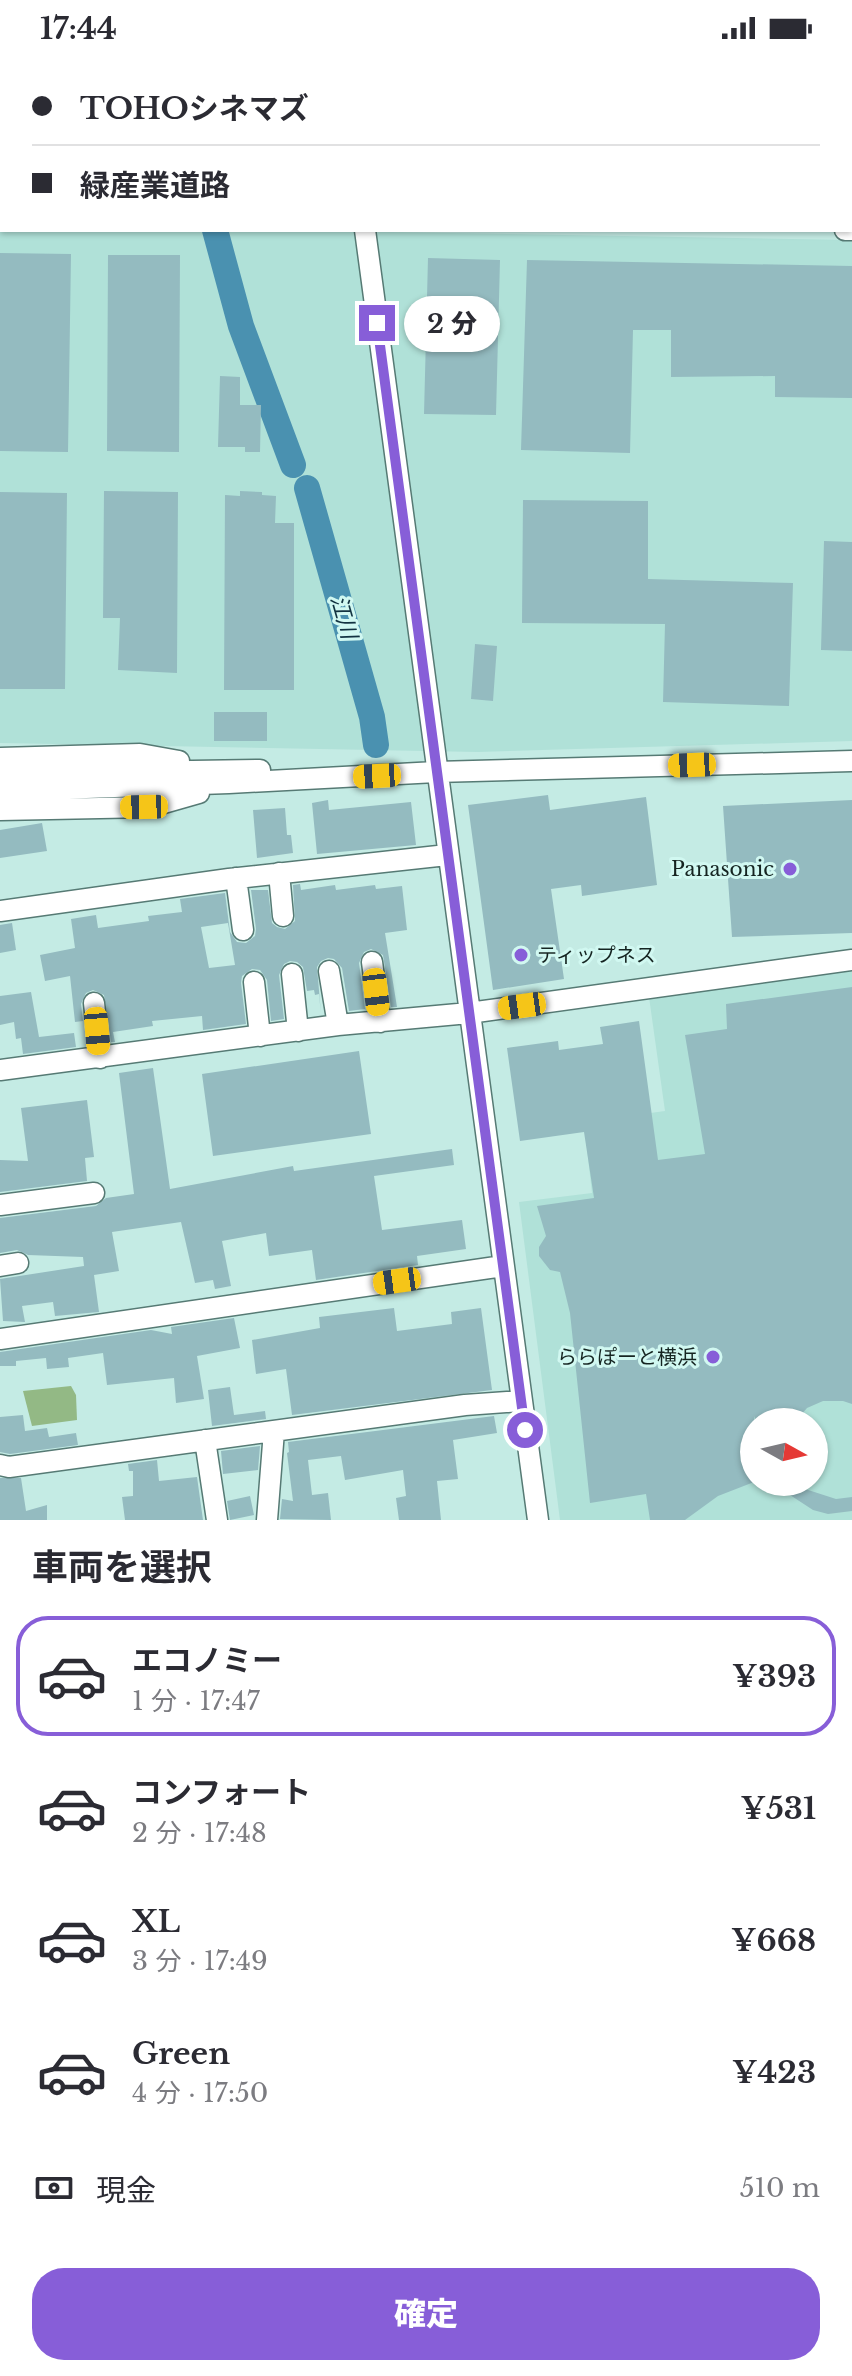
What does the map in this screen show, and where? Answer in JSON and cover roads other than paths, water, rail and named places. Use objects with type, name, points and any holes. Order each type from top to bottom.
[{"type":"street","points":[[365,232],[538,1520]]},
{"type":"street","points":[[0,758],[140,754],[229,776]]},
{"type":"street","points":[[0,774],[229,776],[852,761]]},
{"type":"street","points":[[0,791],[229,776]]},
{"type":"street","points":[[0,810],[150,807],[229,776]]},
{"type":"street","points":[[0,911],[236,878],[447,855]]},
{"type":"street","points":[[279,873],[283,916]]},
{"type":"street","points":[[236,878],[243,930]]},
{"type":"street","points":[[0,1070],[338,1025],[469,1013],[852,960]]},
{"type":"street","points":[[372,962],[380,1022]]},
{"type":"street","points":[[329,971],[338,1025]]},
{"type":"street","points":[[292,974],[298,1031]]},
{"type":"street","points":[[254,982],[260,1036]]},
{"type":"street","points":[[94,1003],[100,1058]]},
{"type":"street","points":[[0,1205],[94,1193]]},
{"type":"street","points":[[0,1339],[503,1266]]},
{"type":"street","points":[[0,1465],[9,1467],[465,1405],[521,1401]]},
{"type":"street","points":[[267,1520],[274,1431]]},
{"type":"street","points":[[205,1440],[217,1520]]},
{"type":"waterway","name":"江川","points":[[216,232],[241,326],[293,465]]},
{"type":"waterway","name":"江川","points":[[307,488],[372,717],[376,745]]},
{"type":"place","name":"Panasonic","points":[[790,869]]},
{"type":"place","name":"ティップネス","points":[[521,955]]},
{"type":"place","name":"ららぽーと横浜","points":[[713,1357]]}]
